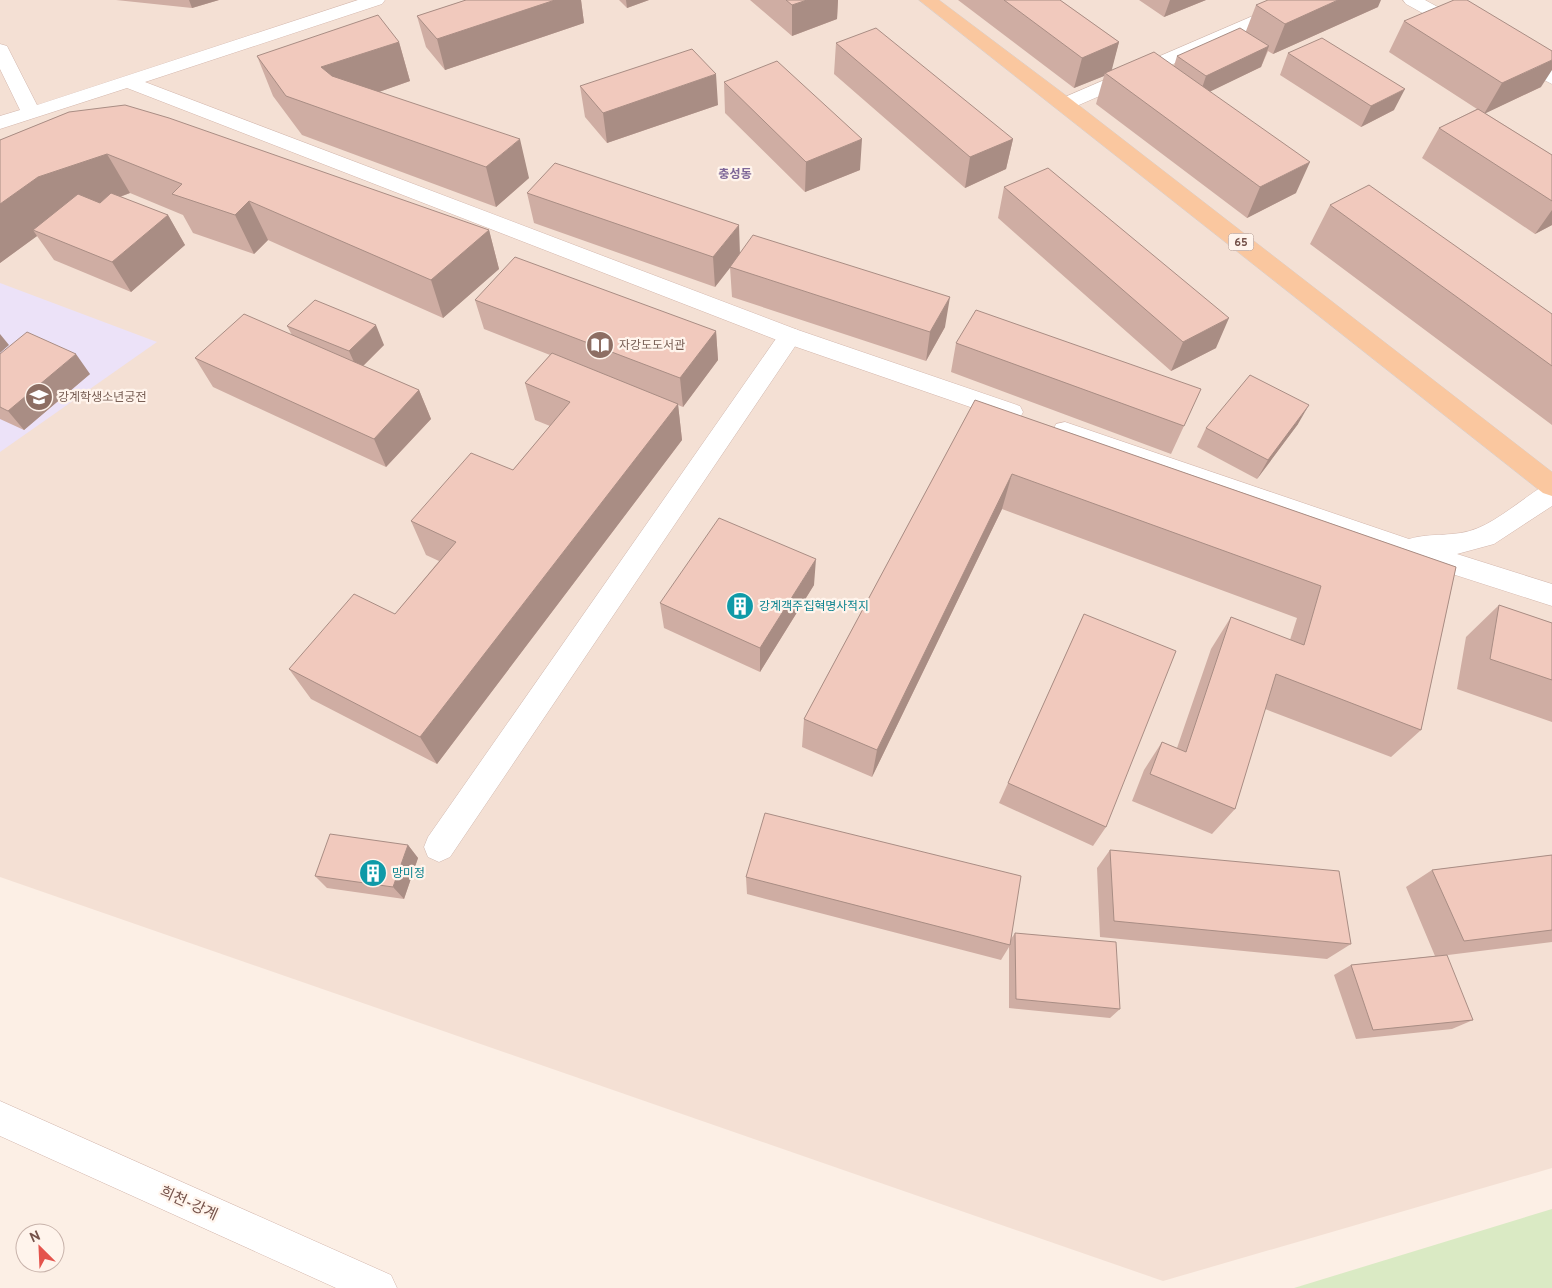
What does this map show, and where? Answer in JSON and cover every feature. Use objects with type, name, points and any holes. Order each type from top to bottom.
[{"type":"main road","name":"65","points":[[928,0],[1065,104],[1552,486]]},
{"type":"street","points":[[0,123],[30,111],[376,0]]},
{"type":"street","points":[[1065,104],[1305,0]]},
{"type":"street","points":[[1412,0],[1478,37]]},
{"type":"street","points":[[0,50],[30,111]]},
{"type":"street","points":[[1502,50],[1552,78]]},
{"type":"street","points":[[126,81],[790,336],[1399,547],[1552,595]]},
{"type":"street","points":[[439,848],[790,336]]},
{"type":"street","points":[[1399,547],[1449,546],[1485,537],[1552,493]]},
{"type":"street","name":"희천-강계","points":[[0,1118],[378,1288]]},
{"type":"shaded area","points":[[0,0],[1552,0],[1552,1168],[1163,1281],[0,877]]},
{"type":"shaded area","name":"강계학생소년궁전","points":[[0,283],[157,342],[0,452]]},
{"type":"green space","points":[[1552,1209],[1552,1288],[1294,1288]]},
{"type":"building","points":[[466,0],[555,0],[437,39],[417,16]]},
{"type":"building","points":[[786,0],[807,0],[792,5]]},
{"type":"building","points":[[1004,0],[1060,0],[1119,42],[1082,58]]},
{"type":"building","points":[[1268,0],[1338,0],[1285,24],[1256,5]]},
{"type":"building","points":[[1454,0],[1467,0],[1552,51],[1552,60],[1502,83],[1404,21]]},
{"type":"building","points":[[378,15],[399,42],[321,67],[332,76],[520,139],[486,167],[286,96],[257,56]]},
{"type":"building","points":[[876,28],[1013,139],[970,157],[836,43]]},
{"type":"building","points":[[1240,28],[1269,46],[1206,76],[1177,56]]},
{"type":"building","points":[[1322,38],[1405,89],[1371,106],[1288,53]]},
{"type":"building","points":[[692,49],[716,74],[603,113],[580,86]]},
{"type":"building","points":[[1154,52],[1310,162],[1260,187],[1105,73]]},
{"type":"building","points":[[777,61],[862,139],[806,162],[724,82]]},
{"type":"building","points":[[125,105],[169,118],[489,230],[431,280],[249,201],[235,215],[172,194],[182,184],[107,154],[38,177],[0,204],[0,140],[69,112]]},
{"type":"building","points":[[1478,109],[1552,155],[1552,201],[1439,128]]},
{"type":"building","points":[[555,163],[739,225],[713,257],[527,193]]},
{"type":"building","points":[[1048,168],[1229,318],[1183,342],[1004,187]]},
{"type":"building","points":[[1369,185],[1552,314],[1552,366],[1330,205]]},
{"type":"building","points":[[111,193],[168,215],[112,262],[33,230],[78,194],[100,203]]},
{"type":"building","points":[[753,235],[950,297],[930,332],[730,267]]},
{"type":"building","points":[[515,257],[716,331],[680,378],[475,300]]},
{"type":"building","points":[[315,300],[376,325],[349,351],[287,326]]},
{"type":"building","points":[[976,310],[1201,389],[1184,426],[956,343]]},
{"type":"building","points":[[244,314],[419,390],[374,439],[195,358]]},
{"type":"building","points":[[27,332],[76,354],[8,411],[0,407],[0,354]]},
{"type":"building","points":[[552,353],[678,404],[420,737],[289,669],[354,594],[395,614],[456,542],[411,521],[471,453],[513,470],[570,402],[525,383]]},
{"type":"building","points":[[1250,375],[1309,405],[1268,460],[1206,428]]},
{"type":"building","points":[[975,400],[1456,567],[1421,730],[1276,674],[1235,809],[1150,774],[1162,742],[1186,752],[1231,617],[1304,645],[1321,586],[1012,474],[877,750],[804,719]]},
{"type":"building","name":"강계객주집혁명사적지","points":[[719,518],[816,559],[760,648],[660,603]]},
{"type":"building","points":[[1499,605],[1552,623],[1552,680],[1490,659]]},
{"type":"building","points":[[1084,614],[1176,651],[1106,827],[1008,783]]},
{"type":"building","points":[[765,813],[1021,876],[1010,945],[746,877]]},
{"type":"building","points":[[330,834],[408,845],[393,887],[315,876]]},
{"type":"building","points":[[1110,850],[1339,871],[1351,944],[1114,921]]},
{"type":"building","points":[[1552,855],[1552,930],[1464,941],[1432,870]]},
{"type":"building","points":[[1015,933],[1116,942],[1120,1009],[1016,999]]},
{"type":"building","points":[[1447,955],[1473,1020],[1373,1030],[1351,965]]},
{"type":"place","name":"자강도도서관","points":[[600,345]]},
{"type":"place","name":"강계학생소년궁전","points":[[39,397]]},
{"type":"place","name":"강계객주집혁명사적지","points":[[740,606]]},
{"type":"place","name":"망미정","points":[[373,873]]},
{"type":"district","name":"충성동","points":[[735,174]]}]
